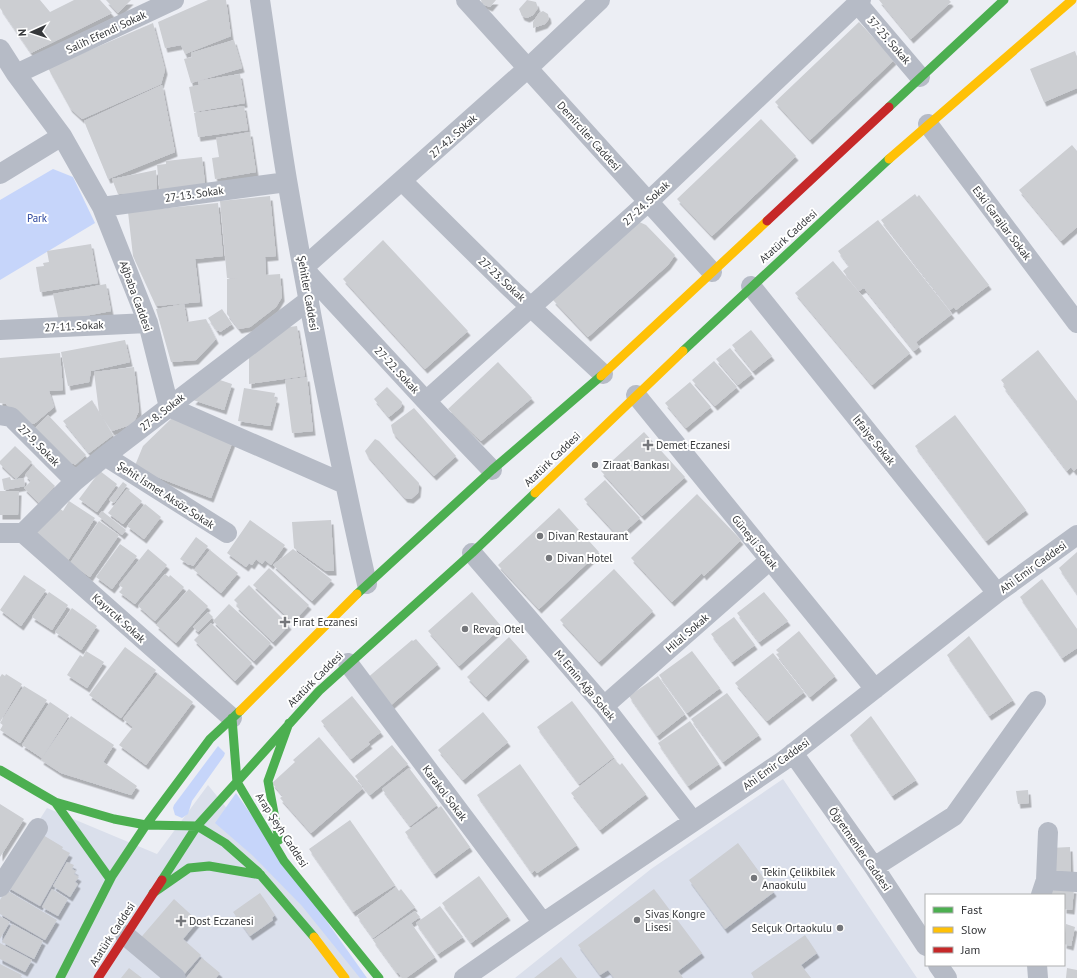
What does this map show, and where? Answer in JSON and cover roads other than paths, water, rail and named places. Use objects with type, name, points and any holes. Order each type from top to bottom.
[{"type":"main road","name":"Atatürk Caddesi","points":[[60,978],[110,879],[146,825],[210,739],[259,694],[366,584],[492,470],[603,374],[1004,0]]},
{"type":"main road","name":"Atatürk Caddesi","points":[[98,978],[197,826],[290,722],[348,663],[472,553],[636,394],[751,286],[928,124],[1072,0]]},
{"type":"main road","name":"Arap Şeyh Caddesi","points":[[232,718],[237,782],[284,860],[379,978]]},
{"type":"main road","points":[[284,860],[268,781],[290,722]]},
{"type":"main road","points":[[0,770],[55,802],[114,819],[146,825],[197,826],[225,843],[261,875],[313,936],[345,978]]},
{"type":"main road","points":[[55,802],[110,879]]},
{"type":"main road","points":[[152,894],[189,868],[209,866],[261,875]]},
{"type":"street","name":"Salih Efendi Sokak","points":[[16,74],[174,0]]},
{"type":"street","name":"Şehitler Caddesi","points":[[260,0],[287,182],[345,484],[366,584]]},
{"type":"street","name":"Demirciler Caddesi","points":[[466,0],[712,272]]},
{"type":"street","name":"27-42. Sokak","points":[[303,268],[528,68],[600,0]]},
{"type":"street","name":"37-25. Sokak","points":[[859,2],[920,77]]},
{"type":"street","name":"27-24. Sokak","points":[[426,401],[648,202],[859,2]]},
{"type":"street","name":"Ağbaba Caddesi","points":[[0,50],[62,136],[102,207],[148,322],[169,407]]},
{"type":"street","name":"Eski Garajlar Sokak","points":[[928,124],[1077,323]]},
{"type":"street","points":[[0,174],[62,136]]},
{"type":"street","name":"27-23. Sokak","points":[[402,181],[508,286],[603,374]]},
{"type":"street","name":"27-13. Sokak","points":[[102,207],[287,182]]},
{"type":"street","name":"27-22. Sokak","points":[[303,268],[492,470]]},
{"type":"street","name":"İtfaiye Sokak","points":[[751,286],[997,593]]},
{"type":"street","name":"27-8. Sokak","points":[[23,533],[75,481],[105,456],[309,300]]},
{"type":"street","name":"27-11. Sokak","points":[[0,330],[148,322]]},
{"type":"street","name":"Güneşli Sokak","points":[[636,394],[875,689]]},
{"type":"street","points":[[169,407],[345,484]]},
{"type":"street","name":"27-9. Sokak","points":[[0,415],[11,417],[75,481]]},
{"type":"street","name":"Şehit İsmet Aksöz Sokak","points":[[105,456],[227,533]]},
{"type":"street","points":[[0,533],[23,533]]},
{"type":"street","name":"Kayırcık Sokak","points":[[23,533],[232,718]]},
{"type":"street","name":"Ahi Emir Caddesi","points":[[464,978],[543,922],[793,753],[997,593],[1077,535]]},
{"type":"street","name":"M. Emin Ağa Sokak","points":[[472,553],[604,706],[693,821]]},
{"type":"street","name":"Hilal Sokak","points":[[604,706],[770,560]]},
{"type":"street","name":"Karakol Sokak","points":[[348,663],[543,922]]},
{"type":"street","points":[[874,867],[954,816],[1036,701]]},
{"type":"street","name":"Öğretmenler Caddesi","points":[[793,753],[874,867],[925,944]]},
{"type":"street","points":[[0,887],[38,828]]},
{"type":"street","points":[[1048,832],[1043,887],[1077,882]]},
{"type":"street","points":[[125,935],[176,978]]},
{"type":"street","points":[[939,966],[947,978]]},
{"type":"street","points":[[1037,966],[1038,978]]},
{"type":"place","name":"Demet Eczanesi","points":[[648,445]]},
{"type":"place","name":"Ziraat Bankası","points":[[595,465]]},
{"type":"place","name":"Divan Restaurant","points":[[540,536]]},
{"type":"place","name":"Divan Hotel","points":[[549,558]]},
{"type":"place","name":"Fırat Eczanesi","points":[[285,622]]},
{"type":"place","name":"Revag Otel","points":[[465,629]]},
{"type":"place","name":"Tekin Çelikbilek Anaokulu","points":[[754,878]]},
{"type":"place","name":"Sivas Kongre Lisesi","points":[[637,920]]},
{"type":"place","name":"Dost Eczanesi","points":[[181,921]]},
{"type":"place","name":"Selçuk Ortaokulu","points":[[840,928]]},
{"type":"park label","name":"Park","points":[[37,218]]}]
